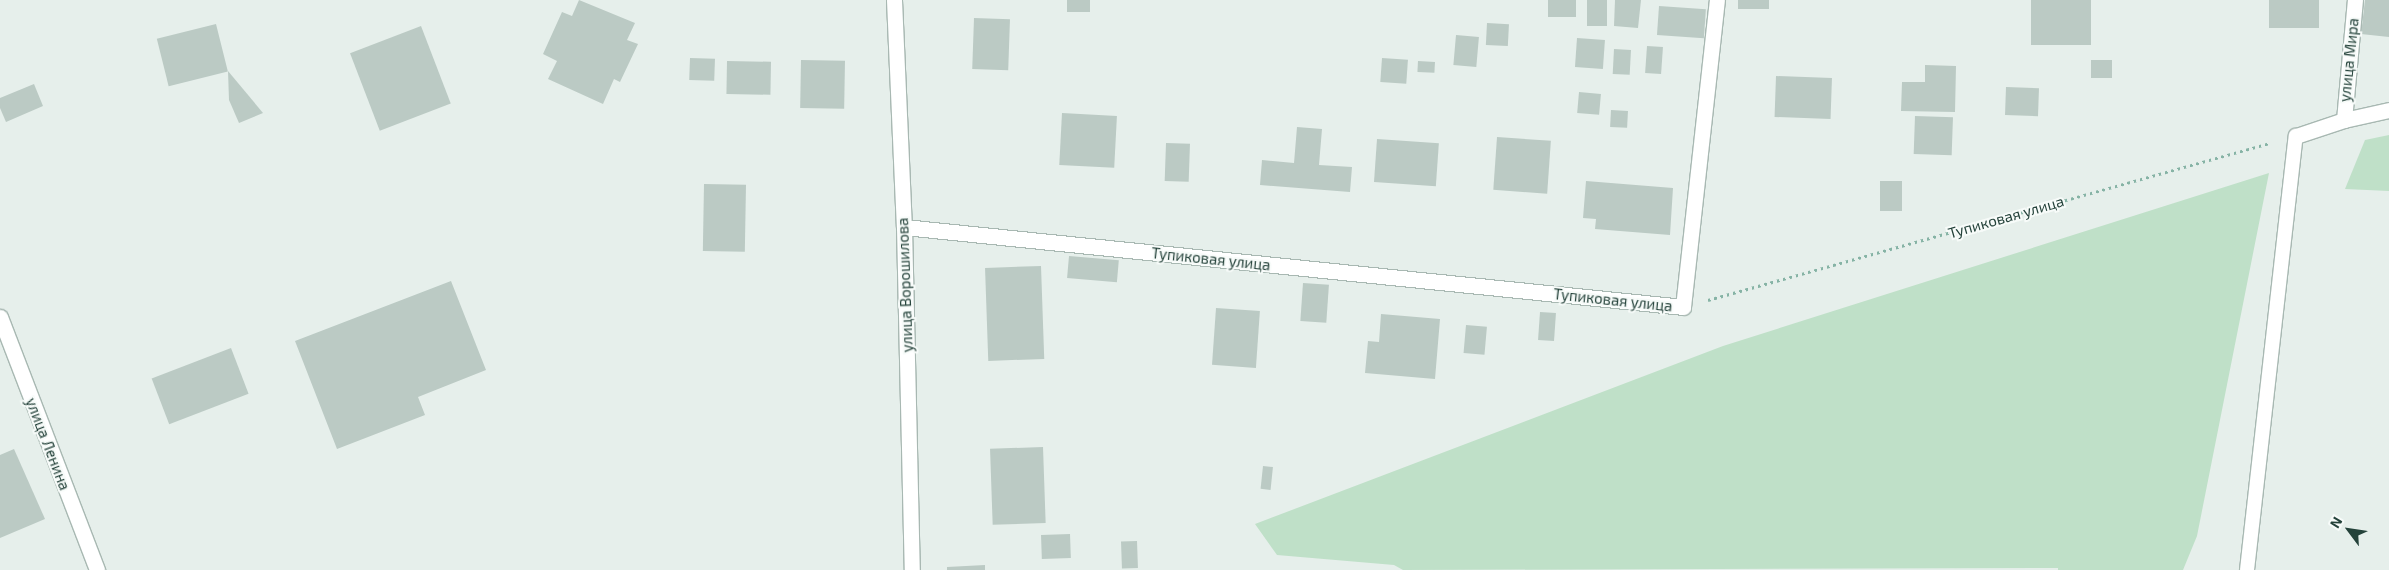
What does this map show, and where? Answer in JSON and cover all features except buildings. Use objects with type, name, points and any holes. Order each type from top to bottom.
[{"type":"street","name":"улица Ворошилова","points":[[894,0],[904,227],[912,570]]},
{"type":"street","points":[[1683,307],[1717,0]]},
{"type":"street","name":"улица Мира","points":[[2344,120],[2355,0]]},
{"type":"street","points":[[2296,136],[2344,120],[2389,110]]},
{"type":"street","name":"Тупиковая улица","points":[[904,227],[1683,307]]},
{"type":"street","name":"улица Ленина","points":[[0,317],[97,570]]},
{"type":"lane","points":[[2247,570],[2296,136]]},
{"type":"path","name":"Тупиковая улица","points":[[1683,307],[2296,136]]},
{"type":"green space","points":[[2389,135],[2389,191],[2345,189],[2365,140]]},
{"type":"green space","points":[[2269,173],[2197,536],[2183,570],[2058,570],[2058,568],[1403,570],[1394,565],[1277,555],[1255,524],[1723,346]]}]
